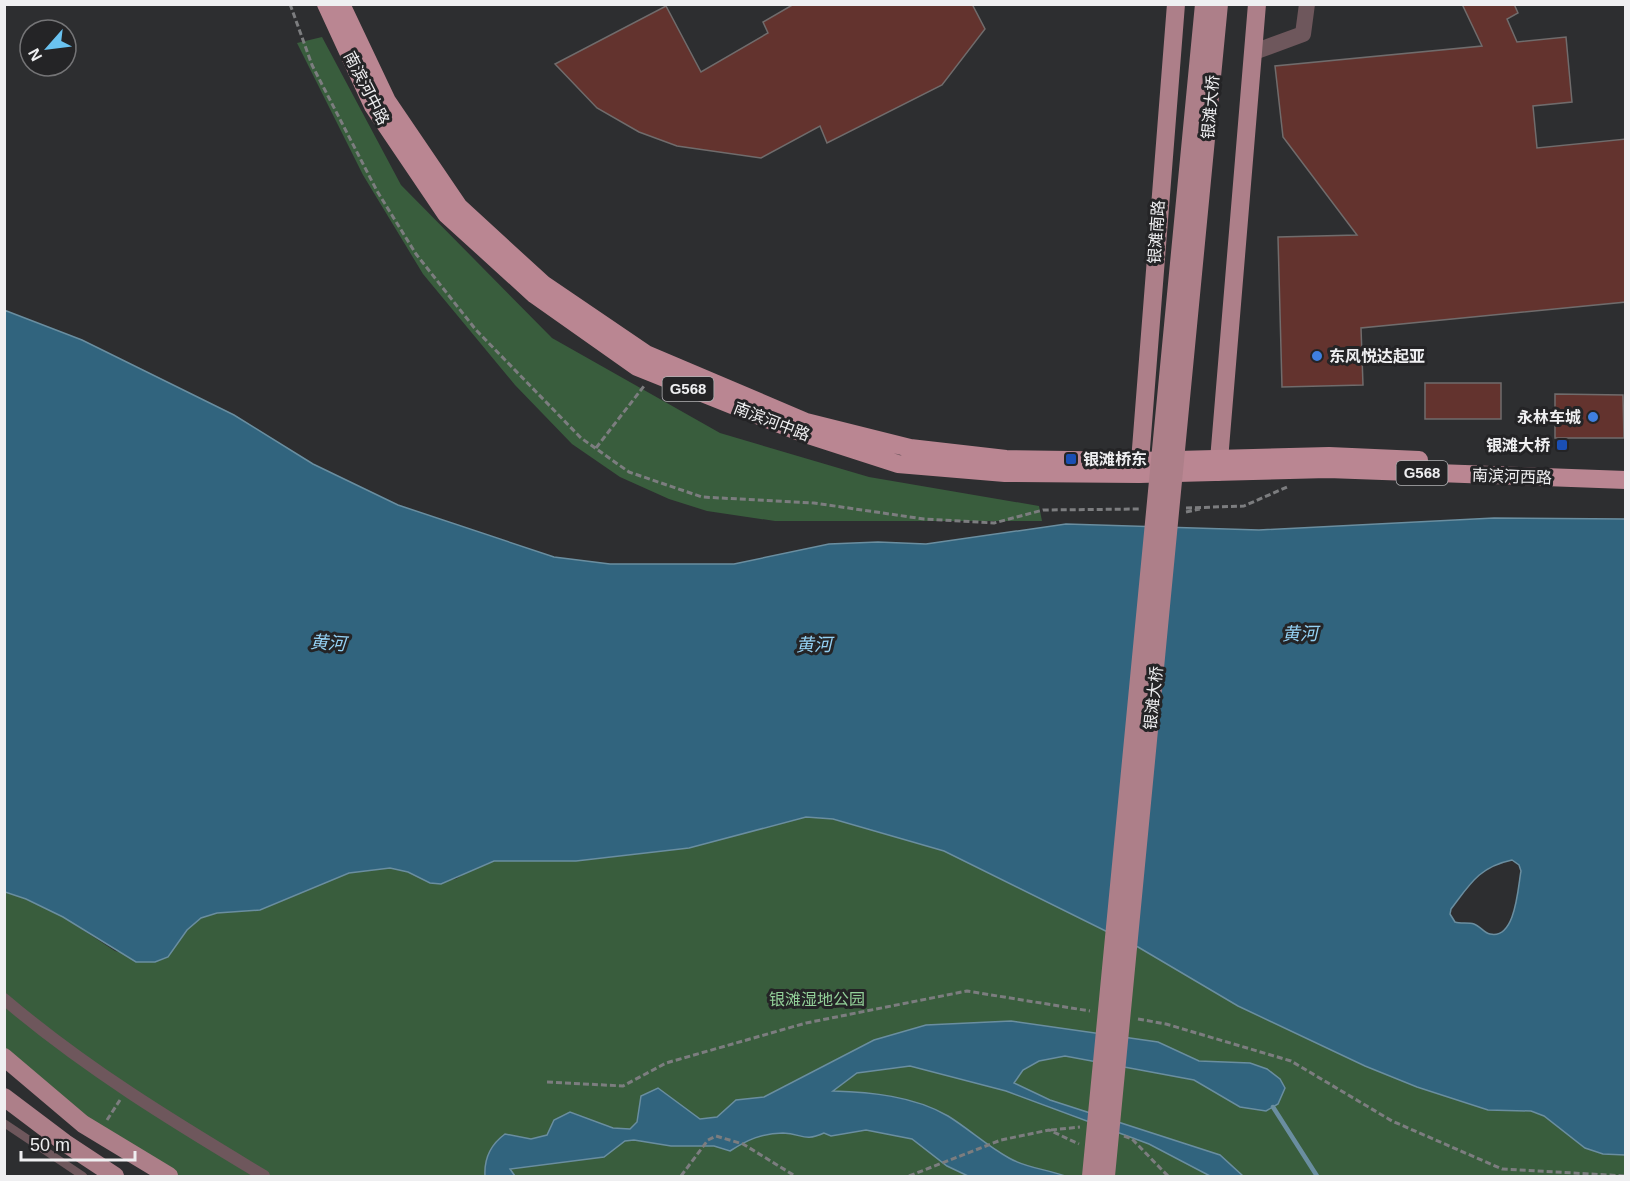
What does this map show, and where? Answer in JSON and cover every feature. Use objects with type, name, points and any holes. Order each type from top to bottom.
[{"type":"highway","name":"南滨河中路","points":[[326,4],[373,106],[446,214],[535,295],[637,367],[802,433],[898,464],[1005,473],[1218,466]]},
{"type":"highway","name":"南滨河中路","points":[[341,4],[387,101],[459,207],[543,284],[646,354],[806,422],[910,448],[1006,459],[1139,467]]},
{"type":"highway","name":"南滨河西路","points":[[1218,466],[1329,456],[1626,468]]},
{"type":"highway","name":"南滨河西路","points":[[1218,466],[1626,480]]},
{"type":"main road","name":"银滩南路","points":[[1139,467],[1176,4]]},
{"type":"main road","name":"银滩大桥","points":[[1091,1176],[1204,4]]},
{"type":"main road","name":"银滩大桥","points":[[1106,1176],[1219,4]]},
{"type":"main road","points":[[1218,466],[1257,4]]},
{"type":"main road","points":[[4,1057],[83,1124],[169,1176]]},
{"type":"main road","points":[[4,1097],[115,1176]]},
{"type":"street","points":[[1254,52],[1303,34],[1307,4]]},
{"type":"street","points":[[4,999],[52,1040],[126,1091],[264,1176]]},
{"type":"lane","points":[[22,1112],[5,1125],[83,1176]]},
{"type":"path","points":[[596,448],[653,375]]},
{"type":"path","points":[[1171,515],[1211,507]]},
{"type":"path","points":[[98,1133],[126,1091]]},
{"type":"path","points":[[909,1176],[1001,1140],[1049,1130],[1088,1149]]},
{"type":"path","points":[[681,1176],[708,1140],[716,1136],[743,1144],[795,1176]]},
{"type":"green space","points":[[322,37],[401,185],[552,338],[720,433],[869,477],[1039,506],[1042,521],[775,521],[707,511],[669,499],[620,477],[572,444],[515,385],[423,274],[363,175],[297,43]]},
{"type":"green space","name":"银滩湿地公园","points":[[806,817],[833,819],[944,851],[1138,947],[1238,1006],[1365,1066],[1417,1087],[1488,1110],[1531,1111],[1544,1116],[1585,1148],[1603,1154],[1625,1155],[1625,1176],[169,1176],[98,1133],[5,1049],[5,892],[26,899],[63,917],[115,951],[155,962],[168,957],[187,930],[201,918],[217,913],[260,910],[349,873],[390,868],[408,872],[430,883],[456,879],[476,867],[494,861],[576,861],[689,848]]},
{"type":"water","name":"黄河","points":[[4,310],[82,340],[234,415],[313,464],[398,505],[554,557],[610,564],[734,564],[829,544],[878,542],[926,544],[1066,524],[1259,530],[1494,518],[1625,519],[1625,1155],[1603,1154],[1585,1148],[1544,1116],[1531,1111],[1488,1110],[1417,1087],[1365,1066],[1238,1006],[1138,947],[944,851],[833,819],[806,817],[689,848],[576,861],[494,861],[441,884],[430,883],[408,872],[390,868],[349,873],[260,910],[217,913],[201,918],[187,930],[168,957],[155,962],[136,962],[63,917],[26,899],[5,892]],"holes":[[[1512,860],[1519,865],[1521,871],[1517,899],[1505,929],[1499,934],[1490,934],[1474,924],[1455,922],[1450,914],[1451,909],[1476,878],[1501,863]]]},
{"type":"water","points":[[1011,1021],[1158,1042],[1199,1061],[1250,1063],[1267,1069],[1280,1079],[1285,1088],[1278,1104],[1266,1111],[1240,1107],[1194,1080],[1065,1056],[1039,1061],[1023,1070],[1014,1083],[1050,1100],[1220,1155],[1243,1176],[1210,1176],[1149,1144],[1006,1091],[910,1066],[857,1073],[833,1091],[892,1096],[935,1109],[1016,1161],[1065,1176],[968,1176],[947,1166],[912,1139],[866,1130],[831,1136],[824,1133],[808,1137],[783,1133],[768,1134],[749,1140],[730,1151],[714,1146],[671,1146],[634,1140],[625,1141],[604,1157],[510,1169],[515,1176],[485,1176],[489,1153],[495,1143],[505,1134],[531,1139],[547,1135],[554,1120],[570,1112],[613,1128],[630,1129],[637,1122],[641,1096],[658,1088],[700,1119],[717,1117],[736,1100],[764,1097],[874,1040],[926,1025]]},
{"type":"building","points":[[794,4],[972,4],[985,29],[942,85],[827,143],[820,126],[761,158],[677,146],[639,132],[597,108],[555,64],[666,6],[701,72],[768,33],[763,22]]},
{"type":"building","points":[[1462,4],[1514,4],[1518,13],[1507,19],[1517,42],[1566,37],[1572,102],[1533,106],[1537,148],[1626,139],[1626,302],[1361,328],[1363,385],[1282,387],[1278,237],[1357,235],[1283,137],[1275,66],[1482,46]]},
{"type":"building","points":[[1425,383],[1501,383],[1501,419],[1425,419]]},
{"type":"building","points":[[1555,394],[1623,395],[1624,438],[1555,438]]},
{"type":"waterway","points":[[1273,1107],[1317,1176]]},
{"type":"place","name":"东风悦达起亚","points":[[1317,356]]},
{"type":"place","name":"永林车城","points":[[1593,417]]},
{"type":"place","name":"银滩大桥","points":[[1562,445]]},
{"type":"place","name":"银滩桥东","points":[[1071,459]]}]
